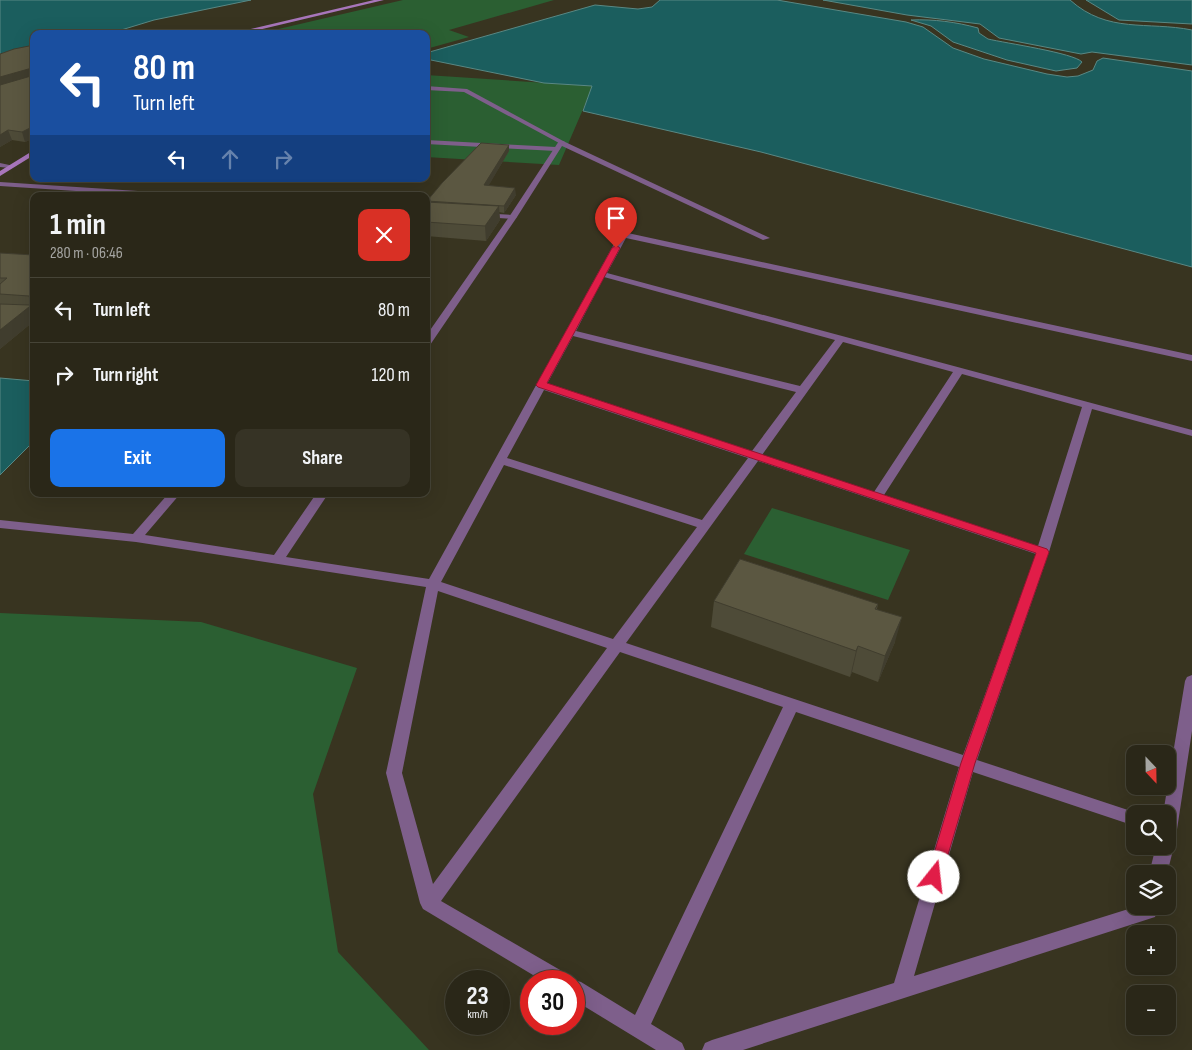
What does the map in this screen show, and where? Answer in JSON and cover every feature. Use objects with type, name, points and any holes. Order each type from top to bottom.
[{"type":"main road","points":[[248,30],[381,0]]},
{"type":"main road","points":[[0,174],[30,154]]},
{"type":"street","points":[[430,90],[465,90],[472,93],[585,155],[766,238]]},
{"type":"street","points":[[430,142],[556,149]]},
{"type":"street","points":[[430,337],[546,168],[561,142]]},
{"type":"street","points":[[0,165],[10,166]]},
{"type":"street","points":[[0,184],[123,192]]},
{"type":"street","points":[[474,215],[513,217]]},
{"type":"street","points":[[542,970],[429,903],[394,773],[433,584],[623,234],[1192,358]]},
{"type":"street","points":[[602,274],[1192,433]]},
{"type":"street","points":[[570,332],[803,390]]},
{"type":"street","points":[[429,903],[841,338]]},
{"type":"street","points":[[877,496],[959,370]]},
{"type":"street","points":[[541,385],[1043,552]]},
{"type":"street","points":[[901,990],[968,763],[1043,552],[1088,405]]},
{"type":"street","points":[[500,460],[705,525]]},
{"type":"street","points":[[136,538],[171,497]]},
{"type":"street","points":[[278,559],[320,497]]},
{"type":"street","points":[[0,524],[136,538],[433,584],[1126,816]]},
{"type":"street","points":[[1172,805],[1192,681]]},
{"type":"street","points":[[639,1028],[792,704]]},
{"type":"street","points":[[712,1050],[1136,915]]},
{"type":"street","points":[[585,996],[675,1050]]},
{"type":"green space","points":[[403,0],[554,0],[449,30],[469,37],[430,48],[430,30],[274,30]]},
{"type":"green space","points":[[430,75],[593,86],[559,165],[430,157]]},
{"type":"green space","points":[[772,508],[910,550],[888,600],[744,554]]},
{"type":"green space","points":[[0,613],[201,622],[357,668],[313,794],[338,952],[429,1050],[0,1050]]},
{"type":"water","points":[[0,0],[251,0],[154,20],[121,30],[30,30],[30,47],[0,54]]},
{"type":"water","points":[[660,0],[777,0],[906,22],[923,27],[953,48],[984,59],[1047,74],[1067,77],[1078,76],[1093,70],[1097,61],[1103,58],[1192,71],[1192,267],[761,152],[583,111],[592,86],[544,83],[430,60],[430,52],[595,5],[638,9],[652,7]]},
{"type":"water","points":[[823,0],[1070,0],[1084,11],[1113,22],[1192,30],[1192,65],[1092,52],[1081,54],[999,38],[980,24],[907,15]]},
{"type":"water","points":[[1086,0],[1192,0],[1192,24],[1119,20]]},
{"type":"water","points":[[911,20],[937,21],[970,26],[978,28],[979,33],[988,39],[1066,55],[1082,62],[1077,68],[1056,71],[1007,60],[953,42],[931,26]]},
{"type":"water","points":[[0,378],[30,381],[30,445],[0,475]]},
{"type":"building","points":[[30,46],[30,69],[0,77],[0,54]]},
{"type":"building","points":[[30,76],[30,128],[22,132],[8,130],[0,135],[0,85]]},
{"type":"building","points":[[481,143],[509,145],[484,185],[515,188],[504,206],[430,201],[430,197]]},
{"type":"building","points":[[430,202],[499,206],[485,226],[430,222]]},
{"type":"building","points":[[0,253],[30,255],[30,300],[29,296],[0,294],[0,284],[7,278],[0,278]]},
{"type":"building","points":[[0,304],[30,306],[0,330]]},
{"type":"building","points":[[740,559],[878,604],[875,609],[902,617],[885,656],[858,646],[856,651],[714,601]]},
{"type":"route","points":[[616,248],[541,385],[1043,552],[968,763],[934,877]]}]
